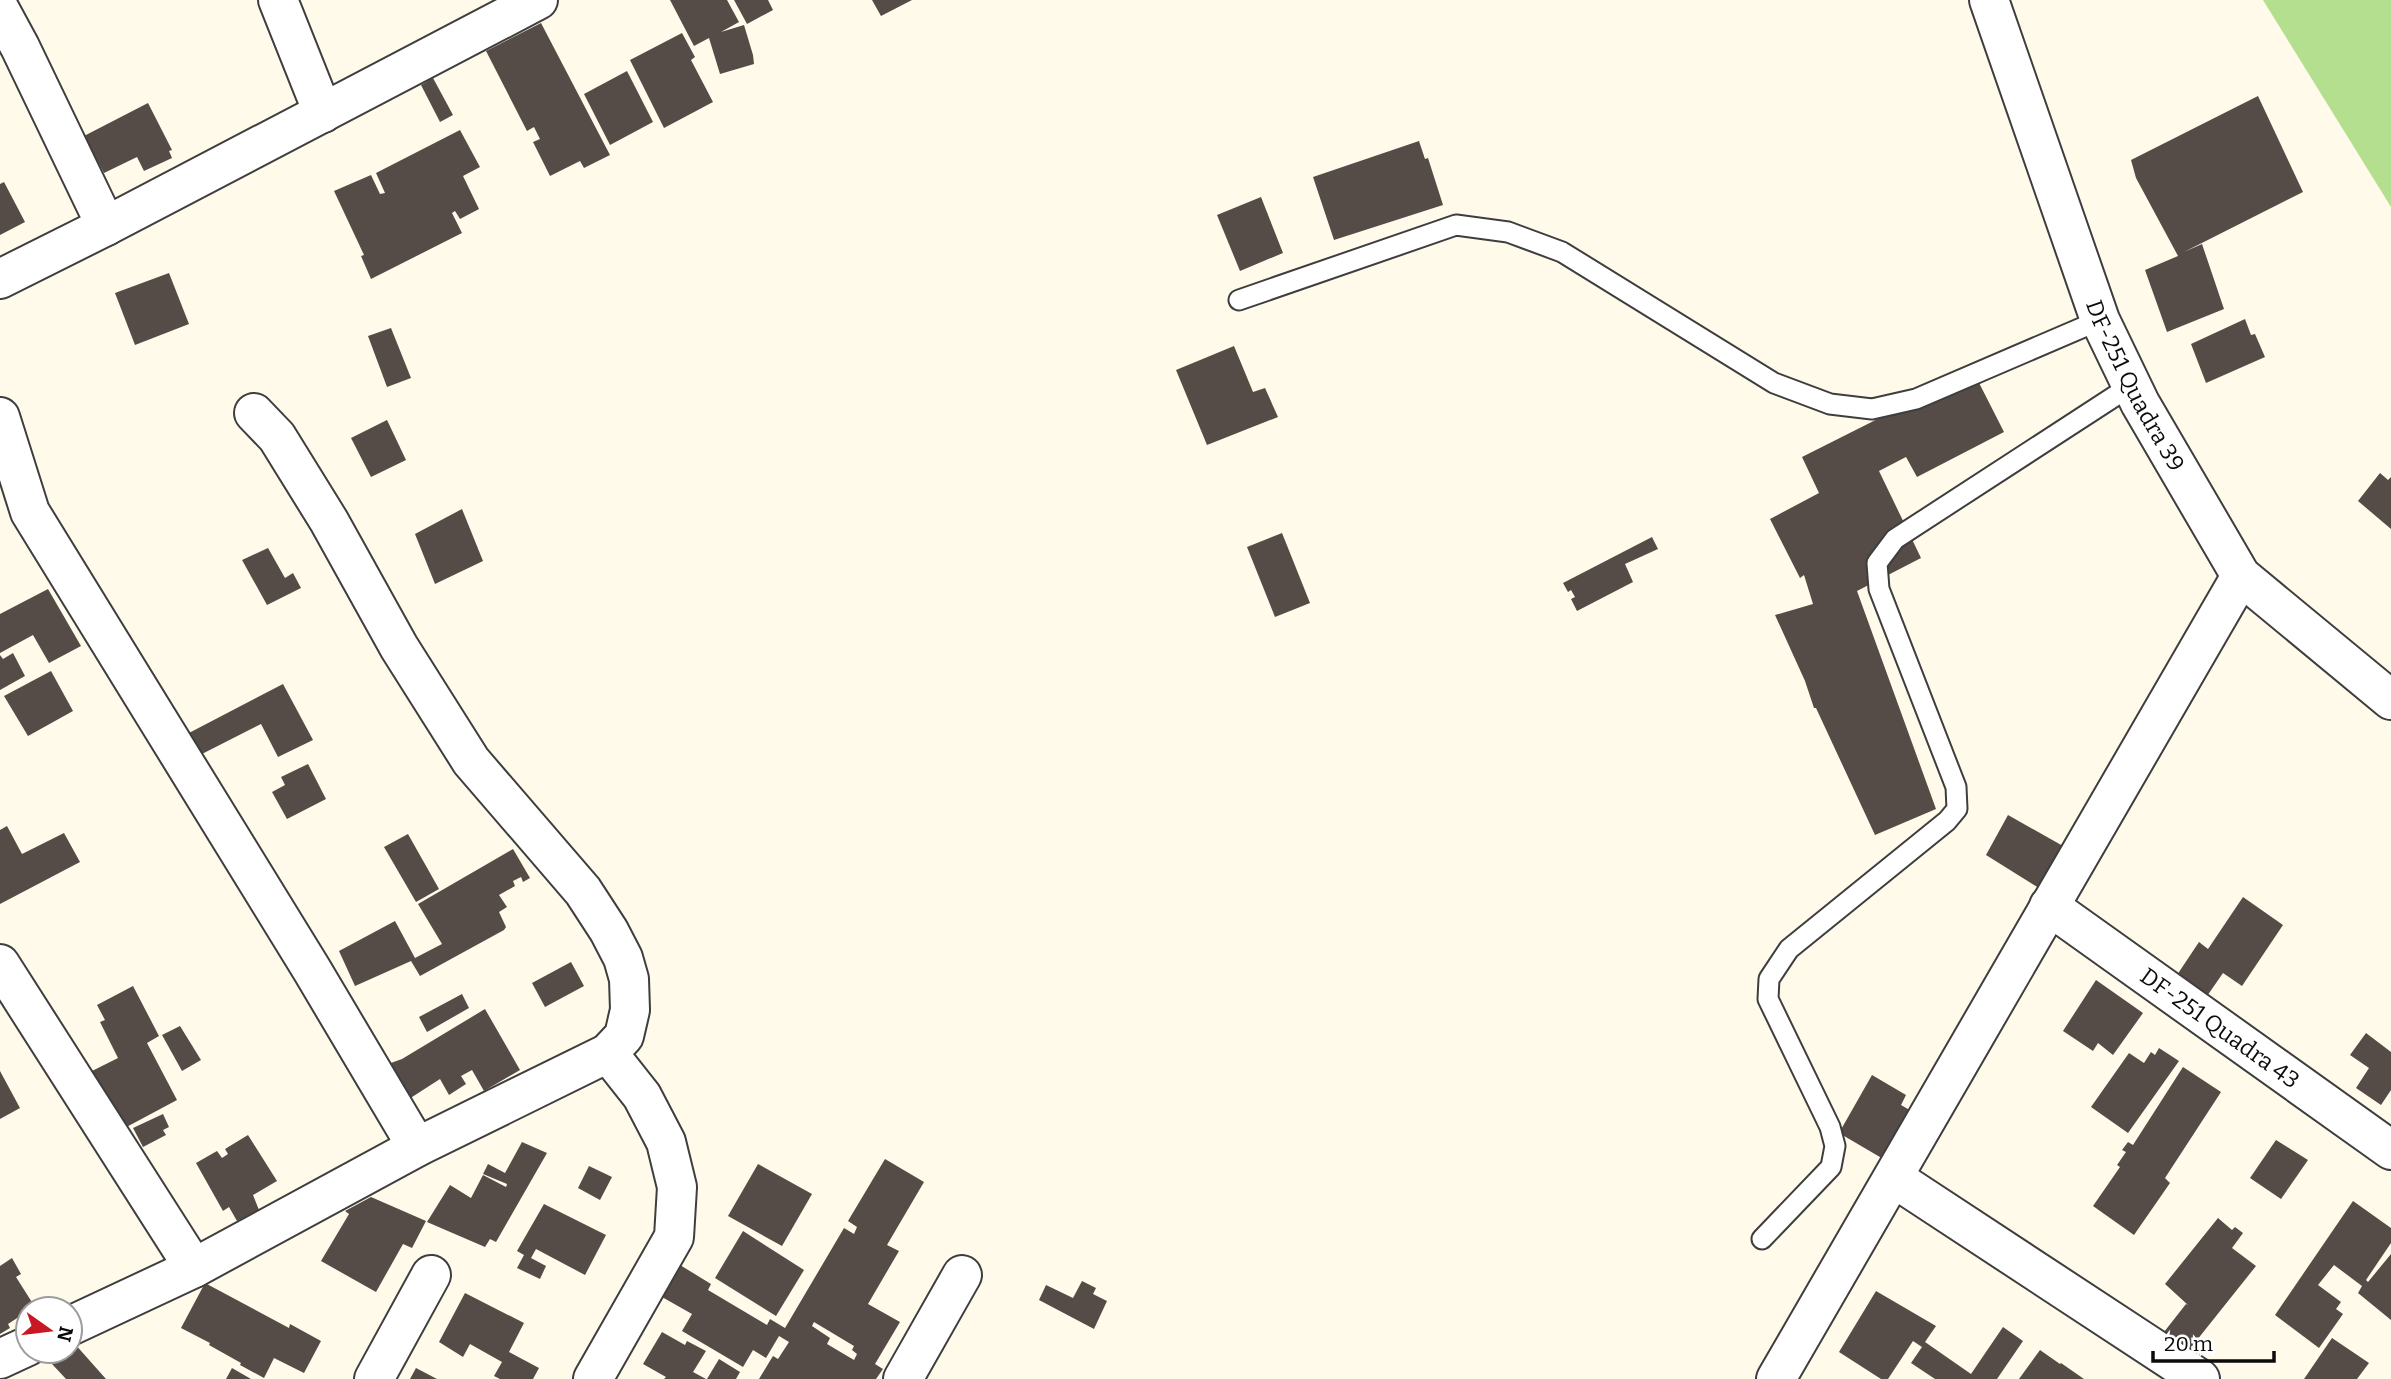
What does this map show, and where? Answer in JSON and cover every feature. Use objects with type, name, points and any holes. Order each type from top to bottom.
[{"type":"street","points":[[278,0],[323,113]]},
{"type":"street","points":[[0,279],[538,0]]},
{"type":"street","name":"DF-251 Quadra 39","points":[[1989,0],[2100,320],[2140,403],[2241,576],[2391,700]]},
{"type":"street","points":[[0,10],[106,226]]},
{"type":"street","points":[[84,1319],[194,1268],[417,1147],[608,1053],[624,1036],[630,1010],[629,979],[623,958],[609,930],[583,891],[471,761],[399,647],[329,521],[277,437],[254,413]]},
{"type":"street","points":[[0,417],[30,512],[305,958],[417,1147]]},
{"type":"street","points":[[1776,1379],[2241,576]]},
{"type":"street","name":"DF-251 Quadra 43","points":[[2049,906],[2391,1150]]},
{"type":"street","points":[[0,964],[194,1268]]},
{"type":"street","points":[[593,1379],[674,1237],[677,1187],[666,1142],[642,1096],[608,1053]]},
{"type":"street","points":[[1894,1178],[2200,1379]]},
{"type":"street","points":[[374,1379],[431,1275]]},
{"type":"street","points":[[903,1379],[962,1275]]},
{"type":"lane","points":[[1239,300],[1456,225],[1508,232],[1562,252],[1774,383],[1830,404],[1871,409],[1916,398],[2100,320]]},
{"type":"lane","points":[[1762,1239],[1830,1167],[1835,1146],[1830,1127],[1768,999],[1769,979],[1788,949],[1947,821],[1957,809],[1956,787],[1879,589],[1877,563],[1895,539],[2132,385]]},
{"type":"green space","points":[[2263,0],[2391,0],[2391,207]]},
{"type":"building","points":[[670,0],[727,0],[739,22],[721,32],[744,25],[754,64],[720,74],[709,38],[694,46]]},
{"type":"building","points":[[734,0],[768,0],[773,10],[747,24]]},
{"type":"building","points":[[872,0],[912,0],[881,16]]},
{"type":"building","points":[[541,23],[610,155],[584,168],[580,161],[550,176],[533,142],[540,139],[534,127],[527,131],[486,51]]},
{"type":"building","points":[[682,33],[695,57],[691,60],[713,102],[664,128],[630,60]]},
{"type":"building","points":[[627,71],[653,122],[610,145],[584,94]]},
{"type":"building","points":[[433,78],[453,115],[440,122],[421,85]]},
{"type":"building","points":[[2258,96],[2303,192],[2184,252],[2202,244],[2224,309],[2167,332],[2145,270],[2178,256],[2136,178],[2131,160]]},
{"type":"building","points":[[148,103],[172,150],[169,151],[172,158],[144,171],[137,157],[104,173],[84,136]]},
{"type":"building","points":[[460,130],[480,167],[463,176],[479,209],[460,219],[455,211],[452,213],[462,233],[371,279],[361,256],[364,255],[334,191],[371,175],[380,194],[385,193],[376,173]]},
{"type":"building","points":[[1419,141],[1425,159],[1428,158],[1443,205],[1334,240],[1313,177]]},
{"type":"building","points":[[4,182],[25,222],[0,235],[0,184]]},
{"type":"building","points":[[1261,197],[1283,253],[1240,271],[1217,215]]},
{"type":"building","points":[[169,273],[189,324],[135,345],[115,293]]},
{"type":"building","points":[[2245,319],[2251,335],[2255,334],[2265,357],[2206,383],[2191,344]]},
{"type":"building","points":[[391,328],[411,378],[387,387],[368,336]]},
{"type":"building","points":[[1234,346],[1253,392],[1265,388],[1278,417],[1207,445],[1176,370]]},
{"type":"building","points":[[1973,371],[2004,432],[1917,477],[1906,457],[1879,471],[1921,558],[1857,591],[1936,809],[1875,835],[1814,708],[1805,681],[1775,615],[1813,604],[1804,575],[1800,578],[1770,519],[1819,493],[1802,457]]},
{"type":"building","points":[[387,420],[406,460],[371,477],[351,438]]},
{"type":"building","points":[[2380,473],[2388,480],[2391,477],[2391,529],[2358,501]]},
{"type":"building","points":[[462,509],[483,561],[435,584],[415,534]]},
{"type":"building","points":[[1282,533],[1310,603],[1275,617],[1247,547]]},
{"type":"building","points":[[1652,537],[1658,549],[1625,564],[1633,582],[1577,611],[1571,599],[1575,597],[1563,583]]},
{"type":"building","points":[[268,548],[285,578],[293,573],[301,588],[267,605],[242,560]]},
{"type":"building","points":[[48,589],[81,646],[49,663],[33,635],[0,653],[0,614]]},
{"type":"building","points":[[13,653],[25,676],[0,690],[0,655],[3,659]]},
{"type":"building","points":[[51,671],[73,711],[28,736],[4,696]]},
{"type":"building","points":[[283,684],[313,740],[278,757],[261,724],[198,756],[187,734]]},
{"type":"building","points":[[308,764],[326,799],[287,819],[272,792],[285,785],[281,777]]},
{"type":"building","points":[[2008,815],[2063,846],[2039,888],[1986,855]]},
{"type":"building","points":[[7,826],[22,854],[64,833],[80,862],[0,904],[0,830]]},
{"type":"building","points":[[408,834],[439,889],[416,902],[384,847]]},
{"type":"building","points":[[513,849],[530,878],[523,882],[521,877],[513,881],[515,886],[499,895],[507,907],[499,912],[506,927],[504,930],[420,976],[411,961],[355,986],[339,951],[395,921],[415,958],[442,944],[418,904]]},
{"type":"building","points":[[2243,897],[2283,925],[2242,986],[2223,973],[2205,999],[2175,978],[2199,942],[2208,949]]},
{"type":"building","points":[[571,962],[584,986],[545,1007],[532,983]]},
{"type":"building","points":[[2096,980],[2143,1013],[2113,1055],[2098,1043],[2093,1051],[2063,1031]]},
{"type":"building","points":[[133,986],[159,1036],[147,1043],[177,1100],[119,1131],[84,1075],[118,1058],[100,1022],[105,1020],[97,1005]]},
{"type":"building","points":[[462,994],[469,1008],[427,1032],[419,1017]]},
{"type":"building","points":[[485,1009],[520,1070],[484,1091],[472,1070],[461,1076],[466,1084],[449,1095],[440,1079],[409,1099],[388,1064],[402,1059]]},
{"type":"building","points":[[180,1026],[201,1060],[182,1071],[162,1035]]},
{"type":"building","points":[[2366,1033],[2391,1052],[2391,1090],[2381,1105],[2356,1088],[2369,1068],[2350,1055]]},
{"type":"building","points":[[2159,1048],[2179,1061],[2128,1133],[2091,1107],[2129,1053],[2144,1063],[2151,1052],[2155,1055]]},
{"type":"building","points":[[2183,1067],[2221,1092],[2165,1178],[2170,1183],[2134,1235],[2093,1206],[2120,1167],[2117,1165],[2126,1152],[2122,1150],[2128,1142],[2133,1145]]},
{"type":"building","points":[[0,1071],[20,1108],[0,1119]]},
{"type":"building","points":[[1872,1075],[1906,1095],[1901,1105],[1913,1112],[1885,1160],[1839,1133]]},
{"type":"building","points":[[163,1114],[169,1127],[163,1130],[166,1135],[143,1147],[133,1128]]},
{"type":"building","points":[[248,1135],[277,1181],[253,1195],[259,1210],[237,1221],[229,1207],[223,1211],[196,1163],[217,1151],[222,1158],[228,1154],[225,1149]]},
{"type":"building","points":[[2276,1140],[2308,1160],[2281,1199],[2250,1178]]},
{"type":"building","points":[[522,1142],[547,1153],[496,1242],[490,1239],[485,1247],[427,1222],[450,1185],[471,1198],[483,1175],[506,1187],[507,1184],[483,1174],[488,1164],[505,1173]]},
{"type":"building","points":[[885,1159],[924,1182],[887,1245],[899,1251],[868,1304],[900,1322],[875,1364],[883,1369],[876,1379],[759,1379],[773,1356],[778,1359],[789,1342],[779,1336],[766,1358],[753,1350],[743,1367],[682,1331],[692,1314],[662,1297],[680,1265],[711,1284],[708,1290],[767,1325],[770,1319],[785,1328],[844,1228],[854,1234],[857,1227],[848,1221]],"holes":[[[814,1322],[854,1346],[852,1350],[857,1354],[854,1360],[827,1344],[830,1338],[812,1326]]]},
{"type":"building","points":[[758,1164],[812,1194],[782,1246],[728,1216]]},
{"type":"building","points":[[589,1166],[612,1177],[600,1200],[578,1188]]},
{"type":"building","points":[[371,1197],[426,1221],[412,1248],[403,1244],[376,1292],[321,1261],[349,1214],[345,1211]]},
{"type":"building","points":[[2353,1201],[2391,1228],[2391,1243],[2366,1280],[2368,1282],[2391,1254],[2391,1320],[2358,1293],[2362,1286],[2334,1265],[2318,1285],[2341,1302],[2336,1309],[2343,1314],[2319,1348],[2275,1315]]},
{"type":"building","points":[[544,1204],[606,1235],[585,1275],[536,1249],[531,1258],[546,1266],[540,1279],[517,1268],[524,1255],[517,1251]]},
{"type":"building","points":[[2218,1218],[2232,1230],[2235,1227],[2243,1233],[2232,1248],[2256,1266],[2189,1350],[2164,1332],[2186,1304],[2188,1305],[2165,1284]]},
{"type":"building","points":[[743,1231],[804,1270],[776,1316],[715,1278]]},
{"type":"building","points":[[12,1258],[21,1274],[16,1277],[27,1295],[14,1295],[14,1320],[8,1324],[10,1328],[0,1334],[0,1266]]},
{"type":"building","points":[[1082,1281],[1096,1288],[1093,1294],[1107,1301],[1094,1329],[1039,1300],[1046,1285],[1073,1298]]},
{"type":"building","points":[[205,1283],[289,1328],[290,1324],[321,1341],[304,1373],[274,1358],[264,1378],[209,1345],[210,1343],[181,1328]]},
{"type":"building","points":[[1876,1291],[1936,1326],[1925,1342],[1971,1374],[2003,1327],[2023,1341],[1997,1379],[1935,1379],[1911,1363],[1922,1347],[1913,1341],[1888,1379],[1881,1379],[1839,1352]]},
{"type":"building","points":[[465,1293],[524,1323],[509,1352],[539,1368],[533,1379],[500,1379],[494,1376],[502,1362],[470,1344],[463,1357],[439,1342]]},
{"type":"building","points":[[662,1332],[685,1345],[687,1341],[706,1351],[693,1372],[706,1379],[664,1379],[666,1377],[643,1364]]},
{"type":"building","points":[[2332,1338],[2369,1363],[2357,1379],[2304,1379]]},
{"type":"building","points":[[2040,1350],[2061,1363],[2084,1379],[2019,1379]]},
{"type":"building","points":[[84,1354],[106,1379],[66,1379],[53,1365],[84,1365]]},
{"type":"building","points":[[719,1359],[740,1372],[736,1379],[707,1379]]},
{"type":"building","points":[[232,1368],[251,1379],[226,1379]]},
{"type":"building","points":[[416,1368],[437,1379],[410,1379]]}]
